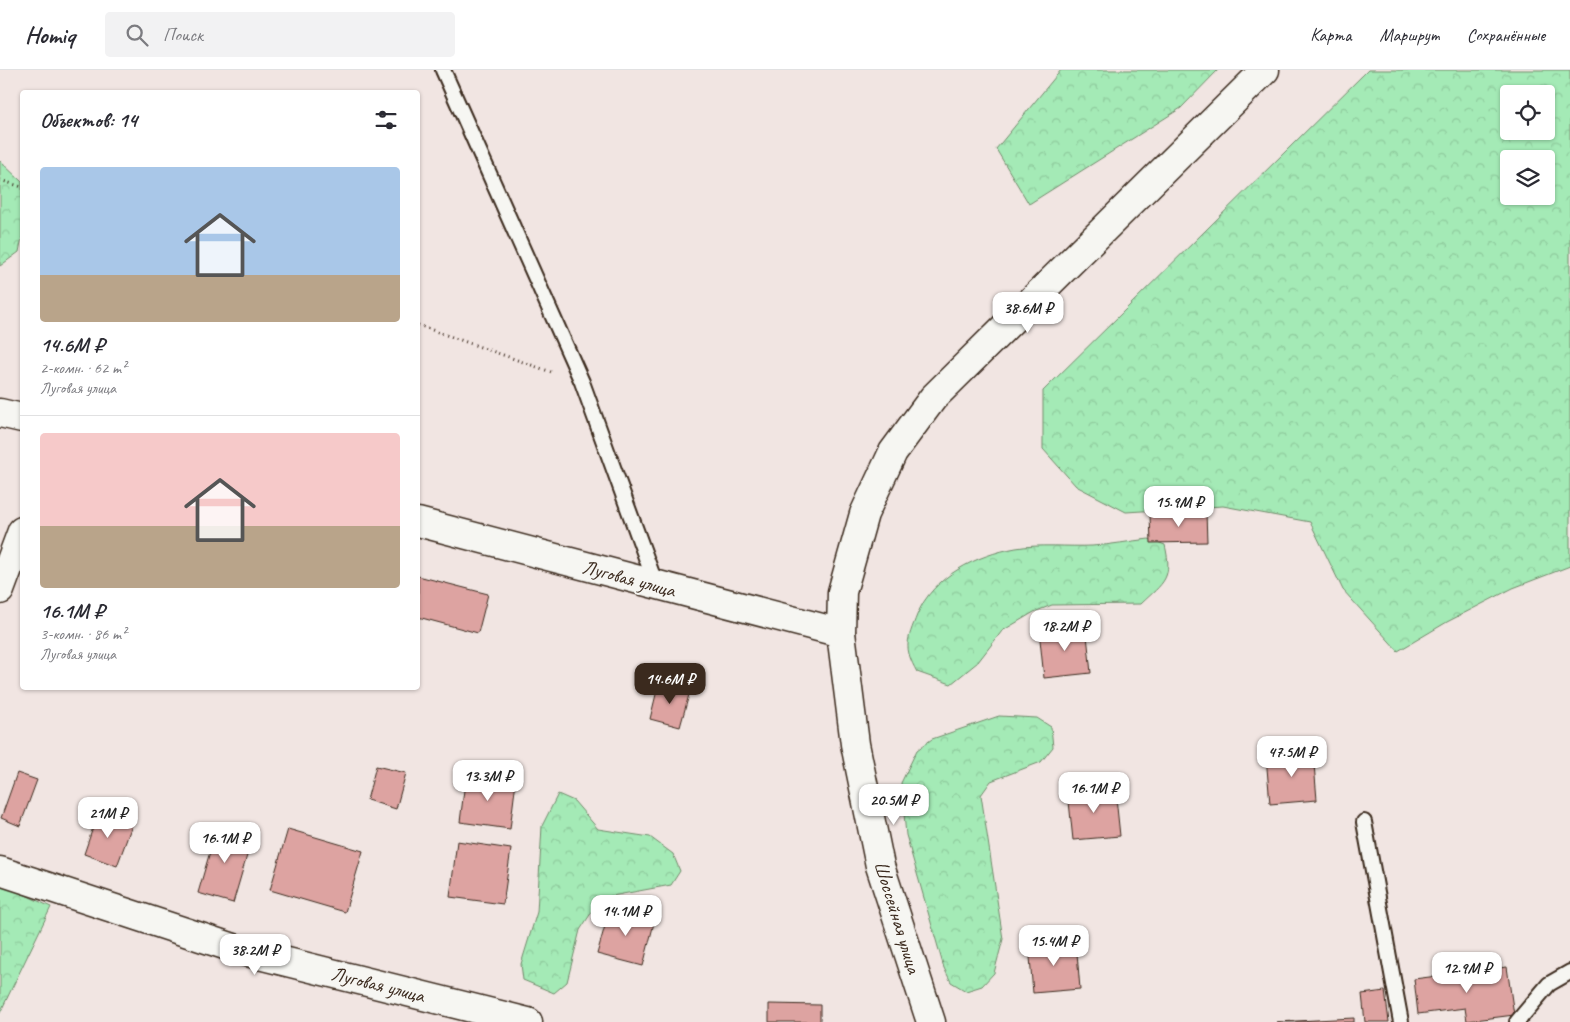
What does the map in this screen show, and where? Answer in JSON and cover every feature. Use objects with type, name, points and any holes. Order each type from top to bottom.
[{"type":"street","name":"Шоссейная улица","points":[[931,1022],[880,866],[855,744],[841,633],[842,592],[864,514],[892,452],[933,398],[1266,70]]},
{"type":"street","points":[[0,413],[20,418]]},
{"type":"street","name":"Луговая улица","points":[[420,523],[841,633]]},
{"type":"street","points":[[0,590],[20,536]]},
{"type":"street","name":"Луговая улица","points":[[0,871],[243,951],[528,1022]]},
{"type":"lane","points":[[443,70],[582,382],[656,585]]},
{"type":"lane","points":[[1364,822],[1401,1022]]},
{"type":"lane","points":[[1517,1022],[1549,984],[1570,972]]},
{"type":"path","points":[[0,180],[20,187]]},
{"type":"path","points":[[420,326],[582,382]]},
{"type":"green space","points":[[1061,70],[1218,70],[1181,108],[1029,204],[996,149]]},
{"type":"green space","points":[[1368,70],[1570,70],[1570,566],[1513,588],[1447,622],[1398,651],[1343,590],[1310,522],[1223,506],[1126,512],[1076,486],[1043,449],[1043,391]]},
{"type":"green space","points":[[0,161],[20,180],[20,247],[19,252],[0,266]]},
{"type":"green space","points":[[1149,539],[1165,545],[1168,565],[1165,579],[1161,585],[1141,604],[1052,605],[1034,612],[1002,631],[978,662],[951,684],[917,672],[908,650],[908,644],[917,615],[924,601],[934,589],[958,570],[986,556],[1016,548],[1092,546]]},
{"type":"green space","points":[[999,716],[1037,718],[1051,727],[1053,747],[1041,762],[991,781],[981,795],[1003,939],[994,973],[982,986],[966,991],[951,982],[944,968],[906,835],[901,783],[917,750],[932,739]]},
{"type":"green space","points":[[558,794],[574,801],[598,829],[650,837],[673,854],[680,871],[671,885],[601,898],[580,930],[567,982],[554,993],[523,980],[521,964],[537,912],[542,826]]},
{"type":"green space","points":[[0,883],[51,907],[0,1013]]},
{"type":"building","points":[[1206,513],[1207,542],[1151,543],[1150,515]]},
{"type":"building","points":[[420,577],[488,594],[478,633],[420,618]]},
{"type":"building","points":[[1086,626],[1091,673],[1044,678],[1039,630]]},
{"type":"building","points":[[659,682],[690,691],[680,727],[650,719]]},
{"type":"building","points":[[1313,752],[1317,800],[1270,804],[1266,756]]},
{"type":"building","points":[[376,766],[406,773],[396,809],[367,800]]},
{"type":"building","points":[[17,773],[37,780],[20,826],[1,818]]},
{"type":"building","points":[[466,774],[516,781],[510,829],[460,822]]},
{"type":"building","points":[[1115,788],[1120,836],[1073,840],[1068,792]]},
{"type":"building","points":[[98,813],[132,825],[117,866],[84,854]]},
{"type":"building","points":[[218,824],[253,835],[233,903],[198,893]]},
{"type":"building","points":[[288,829],[363,851],[345,912],[270,890]]},
{"type":"building","points":[[457,841],[511,849],[503,904],[450,897]]},
{"type":"building","points":[[610,908],[655,919],[643,966],[597,954]]},
{"type":"building","points":[[1076,941],[1080,989],[1033,993],[1029,945]]},
{"type":"building","points":[[1507,967],[1514,1015],[1467,1021],[1465,1008],[1418,1014],[1414,979]]},
{"type":"building","points":[[1385,991],[1389,1022],[1365,1022],[1362,994]]},
{"type":"building","points":[[769,1004],[820,1005],[820,1022],[769,1022]]},
{"type":"building","points":[[1354,1018],[1354,1022],[1277,1022]]}]
